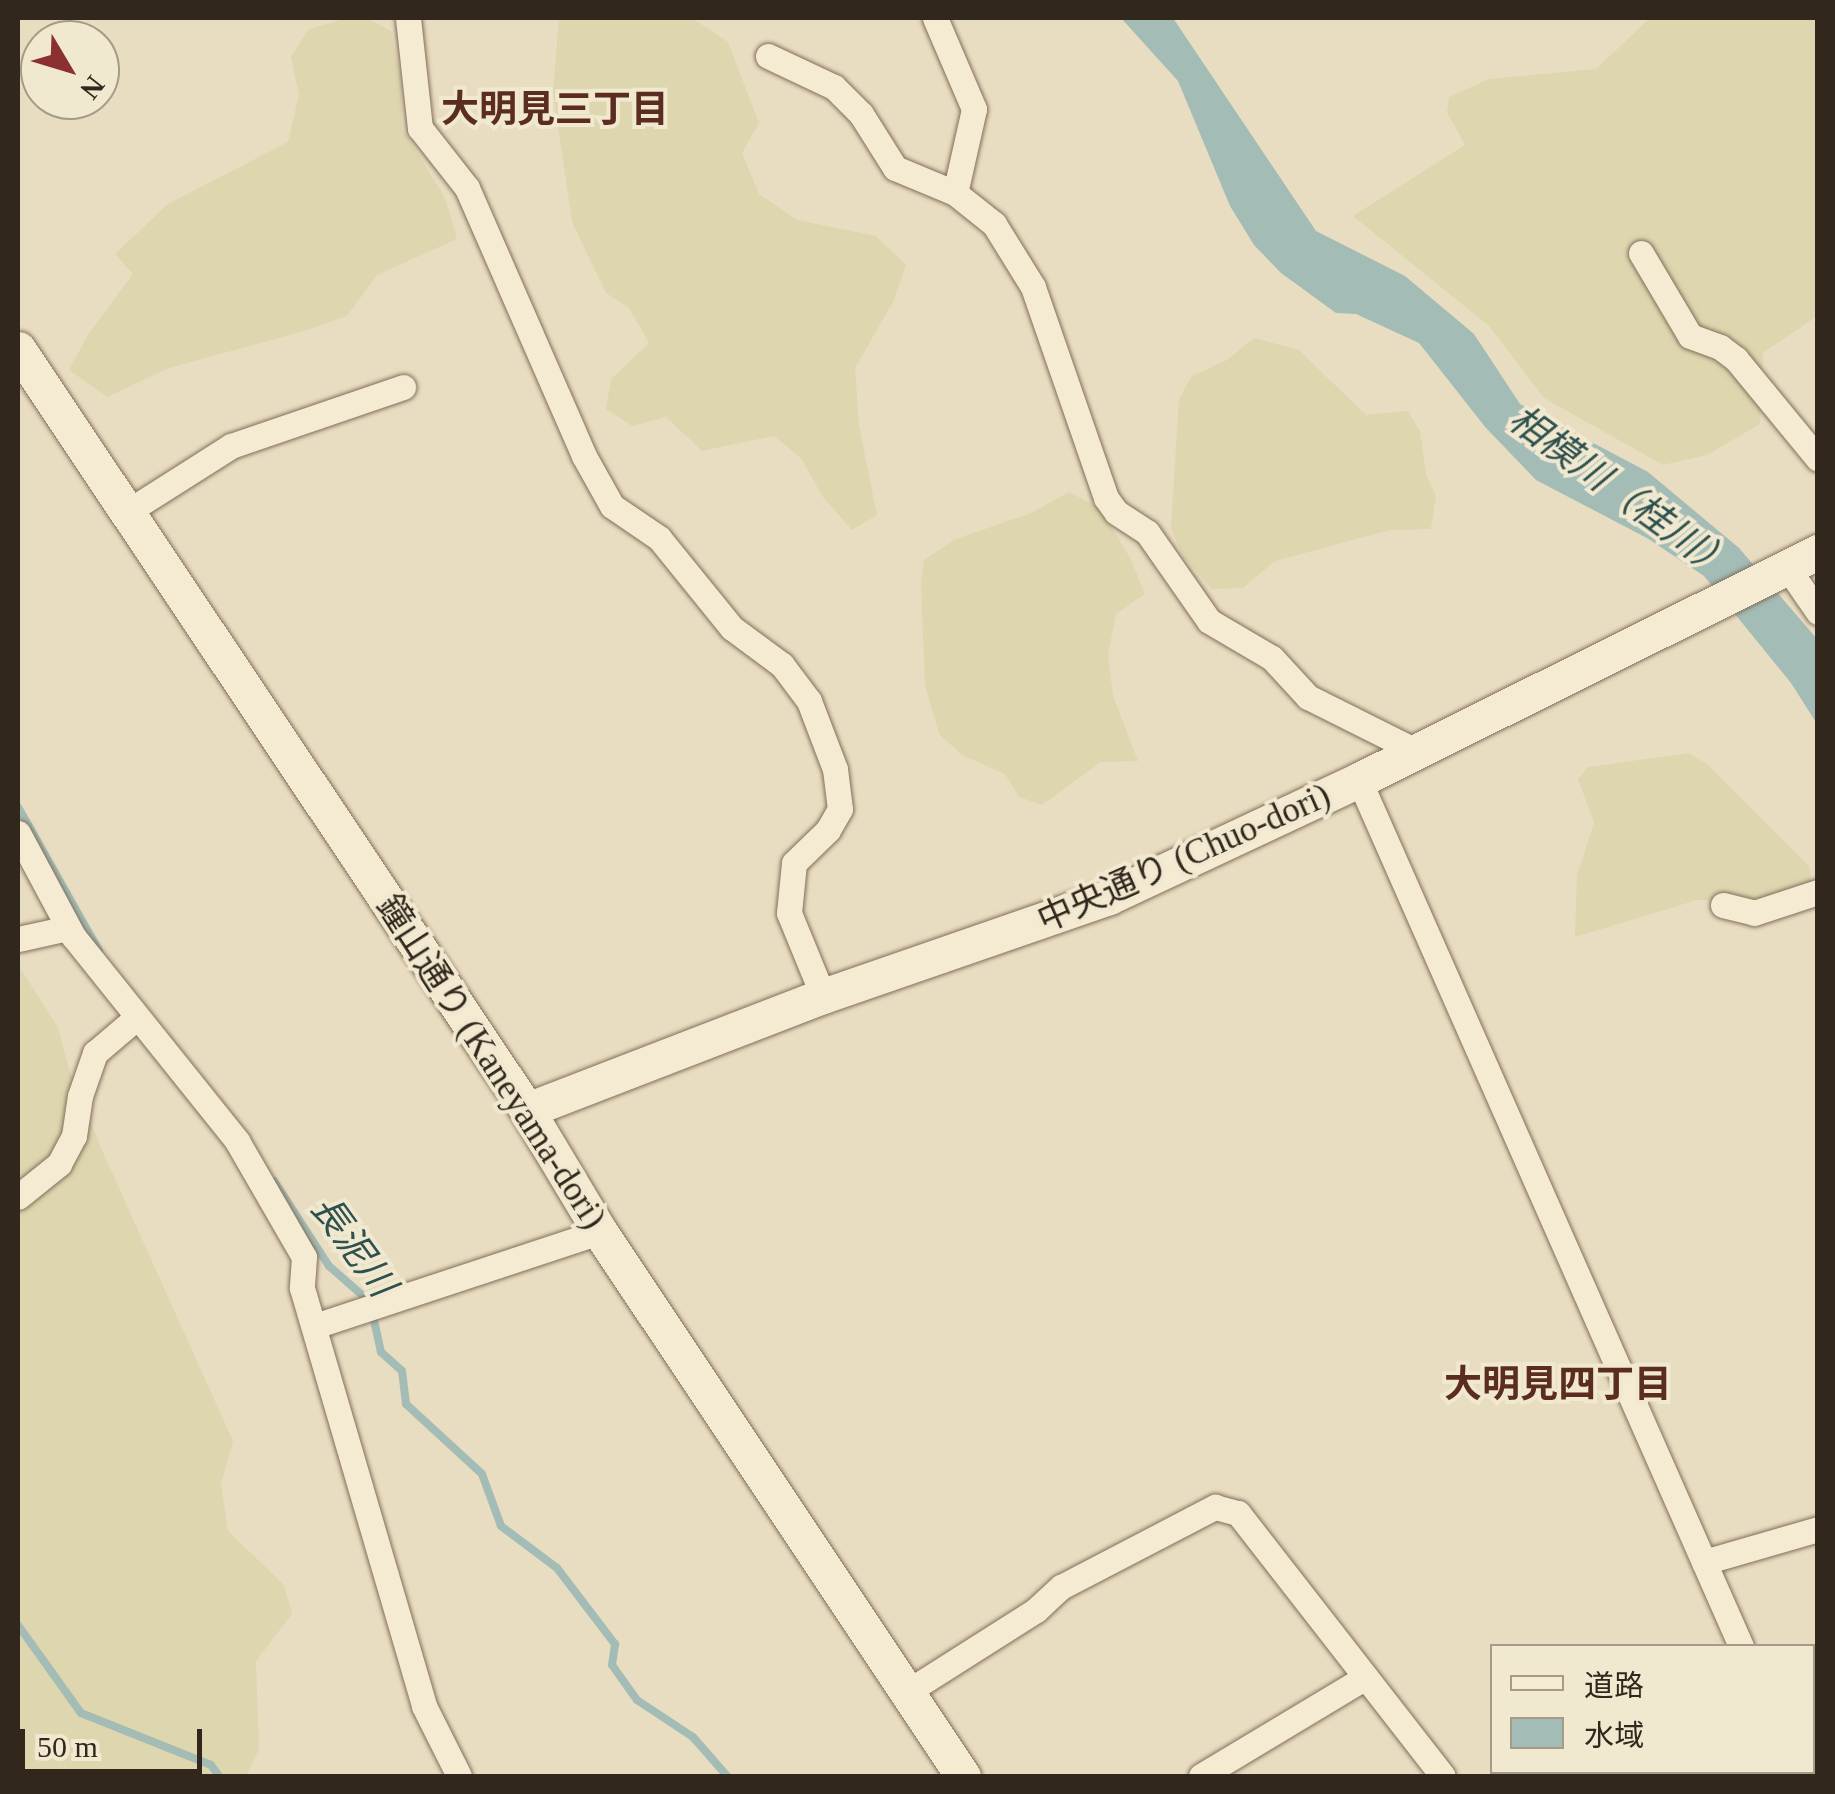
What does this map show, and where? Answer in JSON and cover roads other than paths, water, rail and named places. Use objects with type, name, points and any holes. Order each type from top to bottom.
[{"type":"main road","name":"鐘山通り (Kaneyama-dori)","points":[[18,349],[527,1110],[600,1232],[963,1776]]},
{"type":"main road","name":"中央通り (Chuo-dori)","points":[[527,1110],[823,996],[1109,897],[1418,752],[1795,564]]},
{"type":"street","points":[[408,18],[420,128],[467,188],[584,456],[612,506],[659,538],[732,628],[782,666],[808,701],[835,768],[840,809],[828,830],[794,863],[789,913],[823,996]]},
{"type":"street","points":[[936,18],[974,108],[955,193]]},
{"type":"street","points":[[768,56],[834,87],[860,114],[895,168],[955,193],[994,224],[1034,287],[1106,498],[1116,512],[1146,532],[1208,621],[1272,658],[1308,697],[1418,752]]},
{"type":"street","points":[[1642,253],[1690,336],[1720,347],[1736,359],[1818,459]]},
{"type":"street","points":[[126,512],[231,446],[403,387]]},
{"type":"street","points":[[1795,564],[1818,612]]},
{"type":"street","points":[[1359,780],[1739,1644]]},
{"type":"street","points":[[18,833],[68,928],[264,1181],[304,1257],[302,1288],[424,1706],[460,1776]]},
{"type":"street","points":[[1723,904],[1754,913],[1818,892]]},
{"type":"street","points":[[18,938],[68,928]]},
{"type":"street","points":[[18,1197],[59,1164],[74,1136],[80,1096],[94,1053],[136,1018]]},
{"type":"street","points":[[315,1326],[600,1232]]},
{"type":"street","points":[[907,1692],[1036,1610],[1061,1587],[1215,1508],[1238,1513],[1443,1776]]},
{"type":"street","points":[[1704,1562],[1818,1529]]},
{"type":"street","points":[[1201,1776],[1366,1677]]},
{"type":"water","name":"相模川（桂川）","points":[[1121,18],[1173,18],[1316,231],[1405,276],[1474,334],[1520,404],[1648,472],[1739,548],[1817,639],[1817,724],[1791,683],[1704,576],[1647,538],[1536,480],[1486,428],[1419,343],[1356,314],[1336,313],[1281,273],[1254,245],[1230,206],[1178,81]]},
{"type":"waterway","name":"長泥川","points":[[18,807],[99,951]]},
{"type":"waterway","name":"長泥川","points":[[274,1181],[329,1266],[370,1302],[381,1352],[402,1371],[406,1404],[482,1474],[501,1526],[557,1568],[615,1644],[612,1665],[637,1700],[693,1737],[727,1776]]},
{"type":"waterway","points":[[18,1625],[81,1713],[211,1765],[219,1776]]},
{"type":"district","name":"大明見三丁目","points":[[555,110]]},
{"type":"district","name":"大明見四丁目","points":[[1558,1385]]}]
